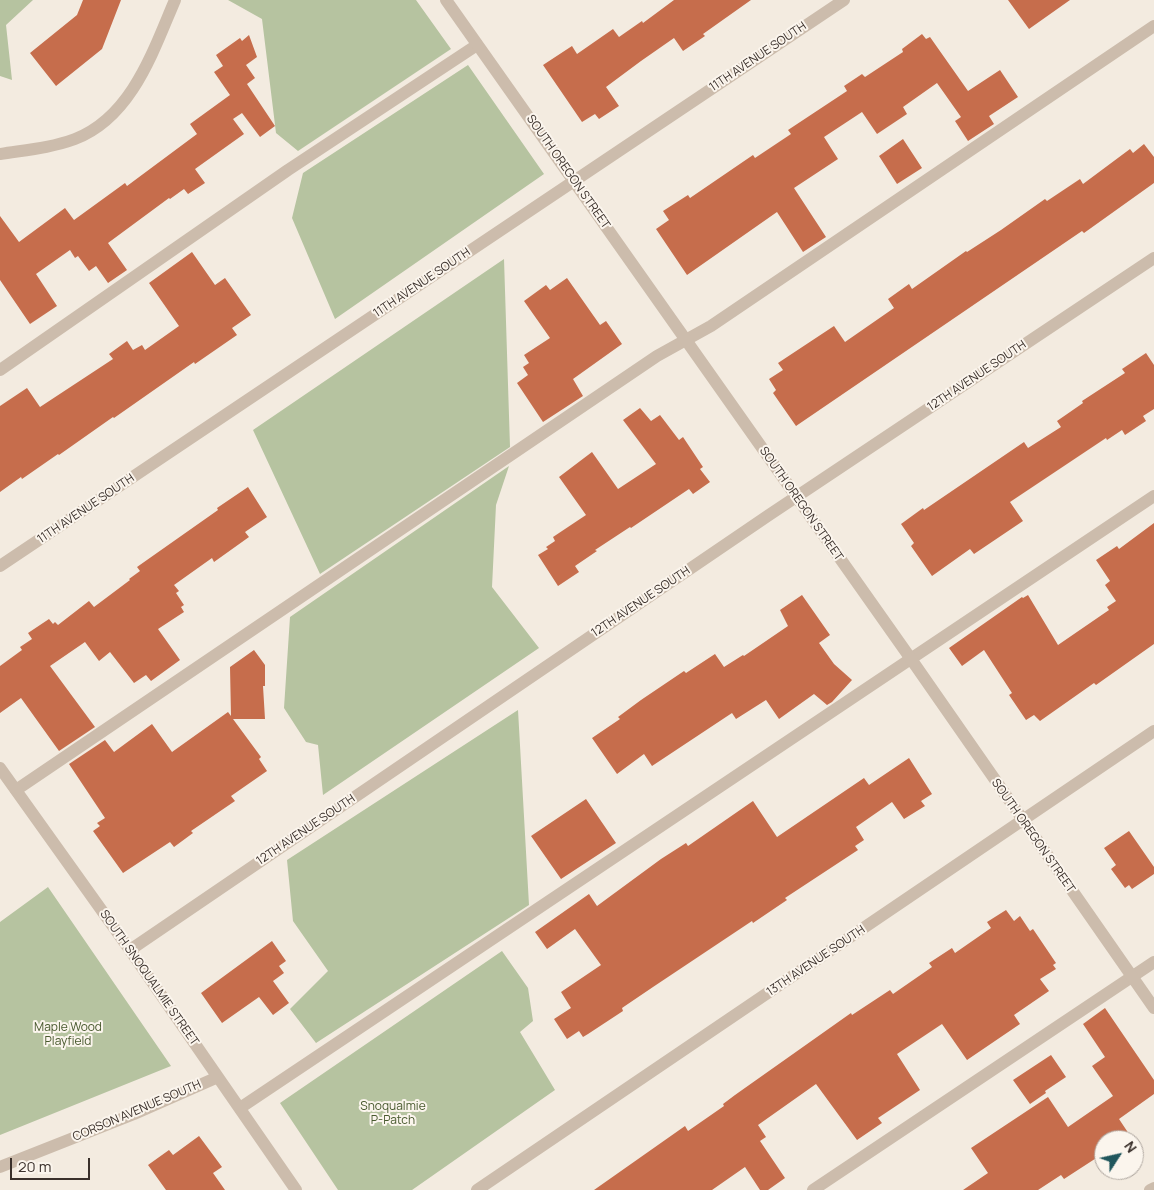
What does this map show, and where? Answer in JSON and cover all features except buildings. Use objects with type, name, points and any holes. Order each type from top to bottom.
[{"type":"street","points":[[0,154],[55,145],[77,138],[96,127],[117,109],[145,70],[175,0]]},
{"type":"street","name":"SOUTH OREGON STREET","points":[[446,0],[687,340],[1154,1008]]},
{"type":"street","name":"11TH AVENUE SOUTH","points":[[0,566],[844,0]]},
{"type":"street","points":[[16,790],[641,367],[711,326],[1154,26]]},
{"type":"street","points":[[0,370],[288,170],[477,45]]},
{"type":"street","name":"12TH AVENUE SOUTH","points":[[130,950],[796,497],[1154,258]]},
{"type":"street","points":[[240,1108],[1154,496]]},
{"type":"street","name":"13TH AVENUE SOUTH","points":[[477,1190],[1154,731]]},
{"type":"street","name":"SOUTH SNOQUALMIE STREET","points":[[0,768],[130,950],[296,1190]]},
{"type":"street","points":[[813,1190],[1154,962]]},
{"type":"street","name":"CORSON AVENUE SOUTH","points":[[0,1167],[134,1114],[218,1077]]},
{"type":"street","points":[[1150,1190],[1154,1188]]},
{"type":"green space","points":[[0,0],[33,0],[6,25],[12,80],[0,76]]},
{"type":"green space","points":[[228,0],[416,0],[451,49],[298,151],[276,133],[262,19]]},
{"type":"green space","points":[[468,65],[544,174],[335,319],[292,218],[303,173]]},
{"type":"green space","points":[[504,259],[510,447],[320,574],[253,430]]},
{"type":"green space","points":[[509,466],[496,505],[492,587],[539,648],[323,795],[318,745],[306,742],[284,708],[290,617]]},
{"type":"green space","points":[[518,710],[529,905],[316,1043],[290,1009],[328,971],[293,921],[287,860]]},
{"type":"green space","name":"Maple Wood Playfield","points":[[48,887],[171,1066],[0,1135],[0,922]]},
{"type":"green space","name":"Snoqualmie P-Patch","points":[[502,951],[528,988],[533,1021],[520,1032],[555,1090],[412,1190],[338,1190],[280,1103]]}]
